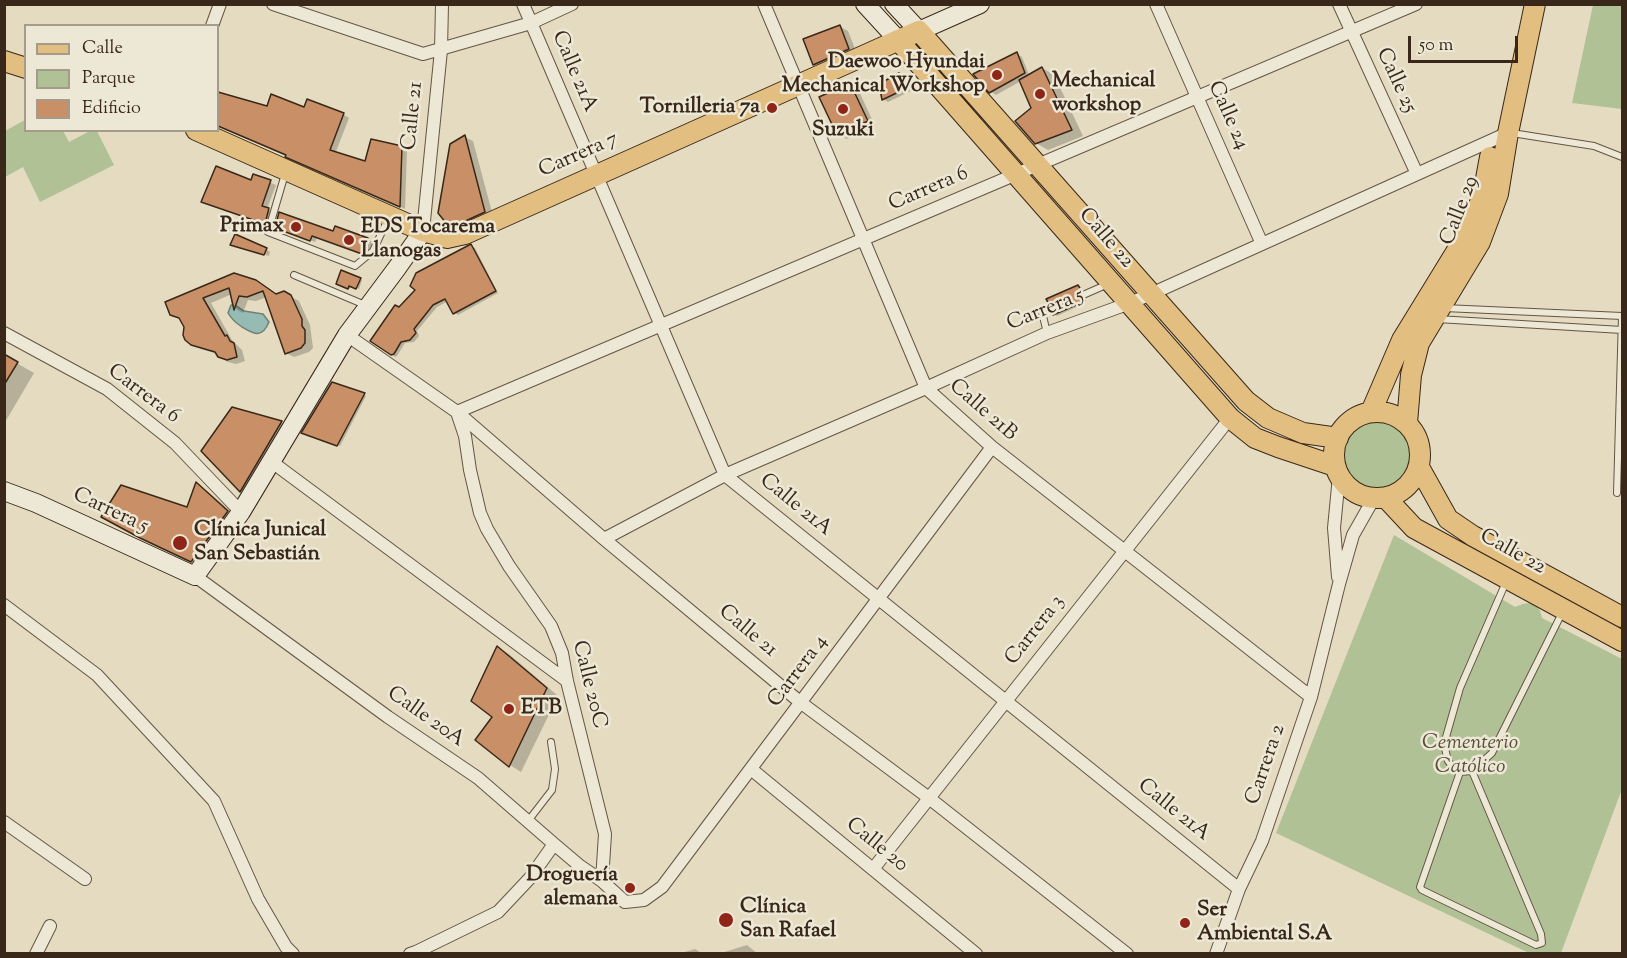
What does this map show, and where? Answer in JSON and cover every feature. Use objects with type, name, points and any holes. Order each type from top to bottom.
[{"type":"main road","name":"Calle 29","points":[[1501,135],[1521,4]]},
{"type":"main road","name":"Calle 29","points":[[1407,423],[1411,375],[1419,343],[1430,309],[1469,231],[1483,195],[1535,4]]},
{"type":"main road","name":"Carrera 7","points":[[200,132],[423,231],[447,238],[465,234],[919,31]]},
{"type":"main road","name":"Calle 22","points":[[919,31],[1246,401],[1268,418],[1303,433],[1338,438]]},
{"type":"main road","name":"Calle 22","points":[[898,40],[1230,418],[1255,438],[1337,471]]},
{"type":"main road","points":[[4,61],[24,67]]},
{"type":"main road","name":"Calle 29","points":[[1371,412],[1402,340],[1430,309]]},
{"type":"main road","points":[[1371,412],[1384,412],[1407,423],[1419,444],[1419,467],[1414,478],[1397,494],[1380,498],[1364,496],[1346,484],[1337,471],[1334,452],[1338,438],[1346,425],[1357,416],[1371,412]]},
{"type":"main road","name":"Calle 22","points":[[1419,467],[1448,519],[1473,536],[1623,617]]},
{"type":"main road","name":"Calle 22","points":[[1380,498],[1414,528],[1623,641]]},
{"type":"street","points":[[213,24],[220,4]]},
{"type":"street","points":[[273,4],[423,54],[531,23],[572,4]]},
{"type":"street","name":"Calle 21","points":[[423,231],[441,50],[442,4]]},
{"type":"street","name":"Calle 21A","points":[[523,4],[724,475],[1239,889]]},
{"type":"street","name":"Calle 21B","points":[[764,4],[926,388],[992,447],[1311,697]]},
{"type":"street","name":"Calle 22","points":[[865,4],[898,40]]},
{"type":"street","name":"Calle 22","points":[[894,4],[919,31]]},
{"type":"street","name":"Carrera 7","points":[[919,31],[980,4]]},
{"type":"street","name":"Calle 24","points":[[1156,4],[1262,244]]},
{"type":"street","name":"Calle 25","points":[[1339,4],[1417,174]]},
{"type":"street","name":"Carrera 6","points":[[457,411],[1416,4]]},
{"type":"street","name":"Carrera 5","points":[[604,538],[724,475],[1047,333],[1151,294],[1501,135]]},
{"type":"street","points":[[195,576],[241,512],[347,335],[423,231]]},
{"type":"street","name":"Carrera 6","points":[[4,333],[107,389],[175,443],[241,512]]},
{"type":"street","name":"Calle 21","points":[[347,335],[457,411],[800,702],[929,798],[1127,954]]},
{"type":"street","name":"Calle 20C","points":[[457,411],[465,436],[480,513],[509,566],[551,626],[562,653],[605,834],[602,881]]},
{"type":"street","name":"Carrera 3","points":[[873,869],[1230,418]]},
{"type":"street","name":"Carrera 4","points":[[625,902],[644,900],[662,887],[992,447]]},
{"type":"street","points":[[272,462],[567,681]]},
{"type":"street","name":"Carrera 2","points":[[1337,471],[1334,528],[1339,584]]},
{"type":"street","name":"Carrera 5","points":[[4,491],[36,503],[195,576]]},
{"type":"street","name":"Carrera 2","points":[[1216,954],[1239,889],[1262,841],[1311,697],[1353,535],[1380,498]]},
{"type":"street","name":"Calle 20A","points":[[195,576],[388,717],[478,778],[625,902]]},
{"type":"street","points":[[4,605],[97,675],[214,801],[258,899],[286,947],[293,954]]},
{"type":"street","name":"Calle 20","points":[[751,769],[976,954]]},
{"type":"street","points":[[4,822],[85,879]]},
{"type":"street","points":[[410,954],[498,912],[530,878],[554,844]]},
{"type":"street","points":[[36,954],[50,926]]},
{"type":"lane","points":[[1501,135],[1528,134],[1594,146],[1623,158]]},
{"type":"lane","points":[[286,170],[268,232],[355,266],[372,251],[390,216]]},
{"type":"lane","points":[[294,275],[368,307]]},
{"type":"lane","points":[[1083,295],[1112,283]]},
{"type":"lane","points":[[1047,333],[1042,312],[1050,309]]},
{"type":"lane","points":[[1430,309],[1622,316],[1617,493]]},
{"type":"lane","points":[[1430,309],[1622,330]]},
{"type":"lane","points":[[1508,579],[1460,688],[1444,744],[1448,761],[1455,770],[1472,771],[1492,753],[1564,609]]},
{"type":"lane","points":[[528,822],[552,790],[555,769],[550,742]]},
{"type":"lane","points":[[1460,772],[1420,886],[1422,890],[1540,945],[1542,943],[1541,934],[1472,771]]},
{"type":"green space","points":[[1593,5],[1622,5],[1622,109],[1572,103]]},
{"type":"green space","points":[[24,121],[24,132],[64,132],[69,142],[88,132],[98,132],[114,165],[40,202],[23,167],[5,177],[5,131]]},
{"type":"green space","points":[[1370,421],[1384,421],[1396,426],[1406,436],[1411,455],[1406,474],[1396,484],[1384,489],[1370,489],[1358,484],[1348,474],[1343,462],[1343,448],[1348,436],[1358,426]]},
{"type":"green space","name":"Cementerio Católico","points":[[1394,535],[1515,607],[1529,603],[1536,605],[1542,618],[1622,659],[1622,789],[1561,953],[1529,953],[1276,833]]},
{"type":"water","points":[[231,305],[244,311],[263,314],[269,322],[264,331],[257,334],[250,332],[234,321],[228,313]]},
{"type":"building","points":[[840,25],[849,49],[813,65],[803,39]]},
{"type":"building","name":"Daewoo Hyundai Mechanical Workshop","points":[[1017,52],[1025,73],[989,93],[973,74]]},
{"type":"building","name":"Mechanical workshop","points":[[1042,67],[1072,130],[1035,144],[1015,121],[1031,108],[1019,80]]},
{"type":"building","points":[[899,73],[909,87],[882,100],[879,84]]},
{"type":"building","name":"Suzuki","points":[[850,83],[868,121],[837,135],[819,97]]},
{"type":"building","points":[[219,92],[267,106],[271,94],[304,107],[307,99],[344,113],[330,150],[365,161],[371,139],[402,146],[400,207],[285,157],[286,155],[219,126]]},
{"type":"building","points":[[465,135],[485,212],[461,223],[446,223],[438,213],[450,144]]},
{"type":"building","points":[[216,166],[251,180],[253,174],[271,180],[262,206],[269,208],[265,224],[201,202]]},
{"type":"building","points":[[279,212],[333,231],[335,226],[368,238],[363,252],[362,254],[312,236],[310,241],[275,228]]},
{"type":"building","points":[[235,234],[267,248],[264,255],[230,245]]},
{"type":"building","points":[[471,244],[496,291],[453,314],[445,299],[433,305],[414,329],[416,333],[410,340],[401,342],[394,354],[391,355],[370,341],[395,305],[399,307],[415,290],[410,286],[416,273]]},
{"type":"building","points":[[341,270],[361,278],[356,289],[349,286],[348,289],[336,284]]},
{"type":"building","points":[[234,273],[256,280],[276,294],[284,291],[291,295],[305,330],[305,343],[301,348],[285,354],[263,291],[247,297],[239,296],[234,310],[229,288],[203,298],[225,336],[227,335],[234,343],[237,357],[227,360],[218,357],[215,352],[191,345],[185,340],[184,327],[179,318],[170,315],[165,302]]},
{"type":"building","points":[[1078,285],[1081,290],[1078,298],[1085,301],[1053,315],[1056,307],[1049,304],[1046,299]]},
{"type":"building","points":[[4,354],[18,362],[4,385]]},
{"type":"building","points":[[332,382],[365,393],[337,446],[301,433]]},
{"type":"building","name":"Clínica Junical San Sebastián","points":[[232,407],[282,421],[240,492],[201,451]]},
{"type":"building","name":"Clínica Junical San Sebastián","points":[[196,482],[228,511],[191,562],[101,517],[121,485],[187,507]]},
{"type":"building","name":"ETB","points":[[497,646],[547,688],[509,767],[475,740],[492,717],[471,701]]},
{"type":"place","name":"Daewoo Hyundai Mechanical Workshop","points":[[997,75]]},
{"type":"place","name":"Mechanical workshop","points":[[1040,94]]},
{"type":"place","name":"Tornilleria 7a","points":[[772,108]]},
{"type":"place","name":"Suzuki","points":[[843,109]]},
{"type":"place","name":"Primax","points":[[296,227]]},
{"type":"place","name":"EDS Tocarema Llanogas","points":[[349,240]]},
{"type":"place","name":"Clínica Junical San Sebastián","points":[[180,543]]},
{"type":"place","name":"ETB","points":[[509,709]]},
{"type":"place","name":"Droguería alemana","points":[[630,888]]},
{"type":"place","name":"Clínica San Rafael","points":[[726,920]]},
{"type":"place","name":"Ser Ambiental S.A","points":[[1185,923]]}]
